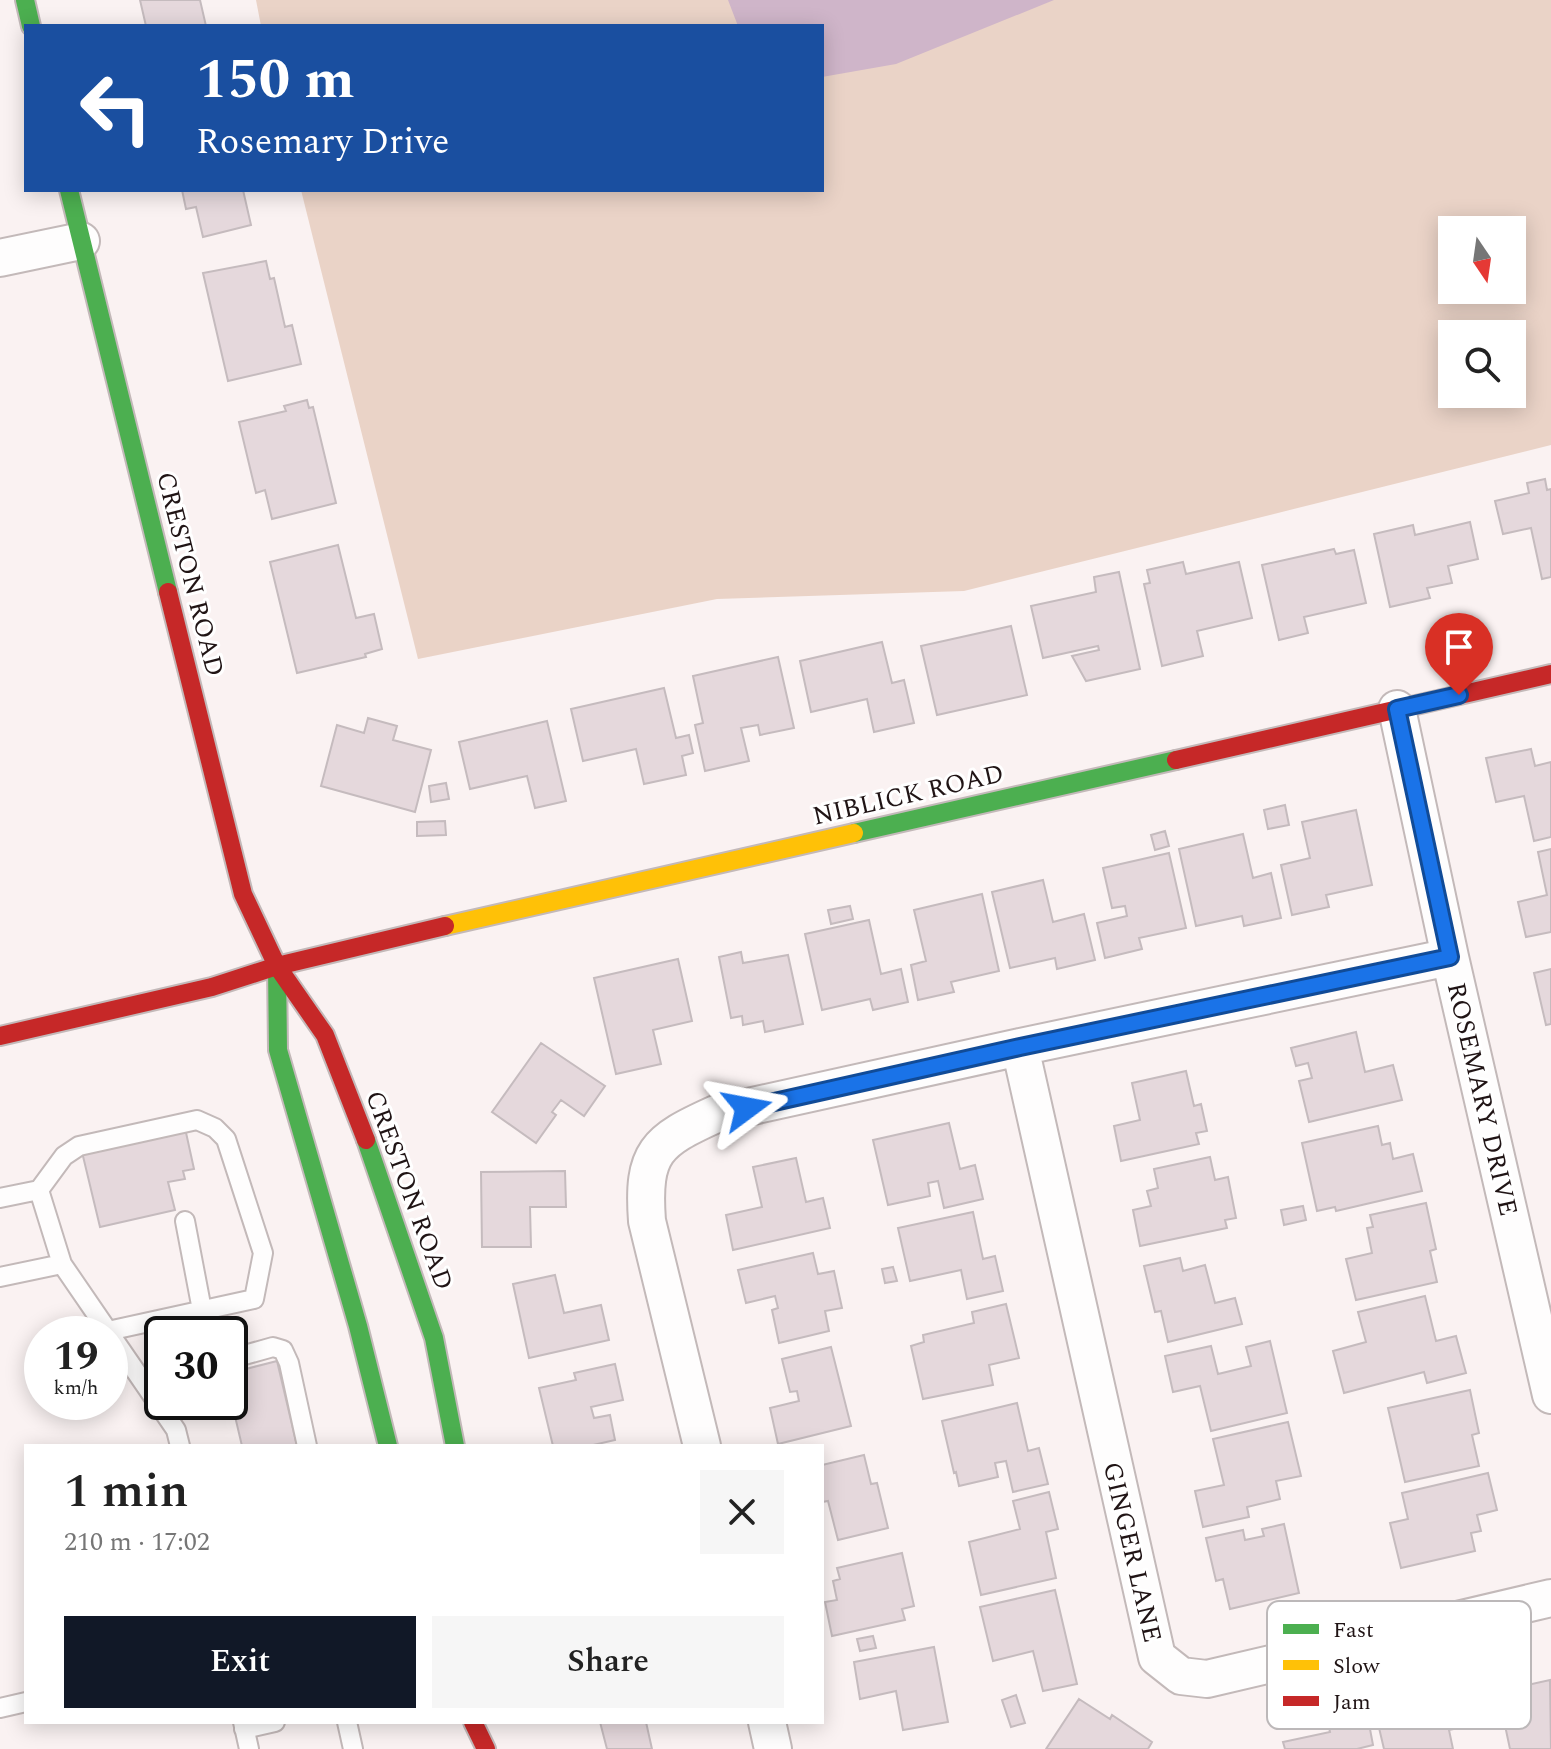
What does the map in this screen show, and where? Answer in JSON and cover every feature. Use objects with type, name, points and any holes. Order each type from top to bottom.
[{"type":"main road","points":[[25,0],[31,24]]},
{"type":"main road","name":"CRESTON ROAD","points":[[69,192],[243,894],[277,966],[325,1035],[379,1173],[434,1338],[455,1444]]},
{"type":"main road","name":"NIBLICK ROAD","points":[[0,1036],[212,987],[277,966],[1551,674]]},
{"type":"main road","name":"CRESTON ROAD","points":[[277,966],[278,1050],[358,1326],[388,1444]]},
{"type":"main road","points":[[474,1724],[486,1749]]},
{"type":"street","points":[[0,258],[81,241]]},
{"type":"street","name":"ROSEMARY DRIVE","points":[[1397,709],[1450,957],[1551,1395]]},
{"type":"street","points":[[702,1444],[647,1221],[644,1186],[652,1157],[676,1133],[716,1114],[1450,957]]},
{"type":"street","name":"GINGER LANE","points":[[1020,1047],[1157,1657],[1181,1676],[1207,1679],[1267,1665]]},
{"type":"street","name":"GINGER LANE","points":[[1531,1603],[1551,1598]]},
{"type":"street","points":[[767,1724],[773,1749]]},
{"type":"lane","points":[[0,1198],[39,1190],[64,1156],[79,1146],[197,1120],[215,1128],[226,1139],[263,1253],[254,1299],[128,1328]]},
{"type":"lane","points":[[39,1190],[62,1264],[97,1316]]},
{"type":"lane","points":[[185,1221],[202,1310]]},
{"type":"lane","points":[[0,1277],[62,1264]]},
{"type":"lane","points":[[248,1354],[273,1347],[283,1350],[289,1363],[307,1444]]},
{"type":"lane","points":[[128,1358],[144,1378]]},
{"type":"lane","points":[[171,1420],[180,1444]]},
{"type":"lane","points":[[0,1708],[24,1702]]},
{"type":"lane","points":[[244,1725],[249,1749]]},
{"type":"lane","points":[[349,1739],[365,1749]]},
{"type":"shaded area","points":[[256,0],[1551,0],[1551,445],[964,591],[717,599],[418,659],[301,192],[824,192],[824,24],[261,24]]},
{"type":"shaded area","points":[[728,0],[1054,0],[896,64],[824,77],[824,24],[737,24]]},
{"type":"building","points":[[140,0],[200,0],[206,24],[146,24]]},
{"type":"building","points":[[182,192],[243,192],[251,225],[203,237],[196,207],[186,209]]},
{"type":"building","points":[[266,261],[270,279],[274,278],[285,327],[292,325],[301,364],[228,381],[203,273]]},
{"type":"building","points":[[307,400],[309,408],[313,407],[336,503],[272,519],[265,490],[256,493],[239,422],[286,411],[284,406]]},
{"type":"building","points":[[1545,479],[1547,490],[1551,489],[1551,577],[1542,579],[1531,528],[1503,534],[1495,501],[1529,493],[1527,483]]},
{"type":"building","points":[[1470,522],[1478,559],[1448,566],[1452,583],[1427,588],[1430,598],[1390,607],[1374,534],[1413,525],[1415,535]]},
{"type":"building","points":[[338,545],[356,618],[374,614],[382,649],[365,654],[366,657],[297,673],[270,562]]},
{"type":"building","points":[[1334,549],[1336,554],[1354,550],[1366,603],[1304,617],[1308,633],[1279,640],[1262,565]]},
{"type":"building","points":[[1183,562],[1186,574],[1239,562],[1252,618],[1197,631],[1203,656],[1162,666],[1144,584],[1150,583],[1147,570]]},
{"type":"building","points":[[1119,572],[1140,669],[1086,681],[1072,656],[1099,650],[1098,646],[1043,658],[1031,606],[1096,592],[1094,577]]},
{"type":"building","points":[[1011,626],[1027,695],[937,715],[921,646]]},
{"type":"building","points":[[882,642],[892,683],[904,680],[914,723],[874,732],[867,699],[811,712],[800,661]]},
{"type":"building","points":[[778,657],[794,728],[760,735],[758,725],[741,728],[749,761],[705,771],[695,725],[703,723],[693,676]]},
{"type":"building","points":[[664,688],[676,738],[689,735],[693,753],[682,756],[686,775],[644,784],[636,749],[583,761],[571,709]]},
{"type":"building","points":[[368,718],[397,726],[393,740],[431,750],[415,812],[321,786],[337,725],[364,733]]},
{"type":"building","points":[[547,721],[566,801],[535,808],[527,776],[470,789],[459,742]]},
{"type":"building","points":[[1531,749],[1535,766],[1551,762],[1551,837],[1534,841],[1524,796],[1496,802],[1486,758]]},
{"type":"building","points":[[446,783],[449,799],[431,802],[429,786]]},
{"type":"building","points":[[1285,805],[1289,825],[1268,829],[1264,810]]},
{"type":"building","points":[[1356,810],[1372,885],[1326,895],[1329,907],[1292,915],[1281,865],[1310,858],[1302,822]]},
{"type":"building","points":[[445,821],[446,835],[417,836],[417,822]]},
{"type":"building","points":[[1165,831],[1169,846],[1155,850],[1151,835]]},
{"type":"building","points":[[1243,834],[1253,878],[1271,873],[1281,918],[1244,926],[1242,916],[1196,926],[1179,849]]},
{"type":"building","points":[[1551,849],[1551,932],[1526,937],[1518,902],[1547,895],[1538,852]]},
{"type":"building","points":[[1169,853],[1186,928],[1139,938],[1142,949],[1105,958],[1097,923],[1127,916],[1125,906],[1112,908],[1103,868]]},
{"type":"building","points":[[1043,880],[1053,922],[1084,914],[1095,960],[1057,969],[1055,958],[1010,968],[992,892]]},
{"type":"building","points":[[982,894],[999,971],[951,982],[954,992],[918,1000],[911,965],[926,961],[914,910]]},
{"type":"building","points":[[850,906],[853,919],[831,924],[828,910]]},
{"type":"building","points":[[869,920],[881,974],[901,969],[908,1002],[873,1010],[870,999],[822,1010],[805,934]]},
{"type":"building","points":[[741,952],[743,963],[788,955],[803,1024],[765,1032],[763,1021],[743,1025],[742,1016],[731,1018],[719,957]]},
{"type":"building","points":[[678,959],[692,1021],[653,1030],[661,1064],[616,1074],[594,978]]},
{"type":"building","points":[[1551,969],[1551,1024],[1546,1025],[1534,973]]},
{"type":"building","points":[[1356,1032],[1365,1072],[1393,1065],[1402,1100],[1309,1122],[1299,1081],[1312,1078],[1308,1063],[1296,1066],[1291,1048]]},
{"type":"building","points":[[541,1043],[605,1086],[584,1116],[561,1100],[552,1112],[556,1115],[536,1143],[492,1112]]},
{"type":"building","points":[[1186,1071],[1194,1106],[1201,1104],[1207,1131],[1196,1133],[1199,1144],[1121,1161],[1114,1126],[1140,1120],[1132,1083]]},
{"type":"building","points":[[949,1123],[960,1169],[975,1165],[983,1199],[944,1208],[938,1181],[928,1183],[930,1196],[888,1205],[873,1140]]},
{"type":"building","points":[[1378,1126],[1382,1145],[1390,1143],[1393,1159],[1413,1154],[1422,1191],[1336,1211],[1335,1207],[1317,1211],[1302,1143]]},
{"type":"building","points":[[185,1128],[194,1169],[183,1171],[185,1179],[168,1182],[175,1210],[100,1227],[82,1152]]},
{"type":"building","points":[[1210,1157],[1215,1180],[1228,1177],[1236,1218],[1225,1220],[1227,1228],[1140,1246],[1133,1210],[1151,1206],[1147,1191],[1158,1188],[1154,1169]]},
{"type":"building","points":[[796,1158],[806,1202],[823,1198],[830,1228],[733,1250],[726,1215],[762,1207],[753,1167]]},
{"type":"building","points":[[565,1171],[566,1207],[530,1207],[531,1247],[482,1247],[481,1172]]},
{"type":"building","points":[[1426,1203],[1436,1249],[1430,1251],[1437,1282],[1356,1300],[1346,1259],[1372,1253],[1367,1228],[1373,1227],[1370,1215]]},
{"type":"building","points":[[1303,1206],[1306,1220],[1284,1225],[1281,1210]]},
{"type":"building","points":[[973,1212],[983,1259],[995,1256],[1003,1291],[967,1299],[961,1270],[910,1281],[898,1228]]},
{"type":"building","points":[[813,1253],[818,1274],[834,1271],[842,1308],[825,1311],[829,1331],[779,1343],[772,1310],[778,1308],[775,1296],[746,1303],[738,1270]]},
{"type":"building","points":[[1180,1258],[1183,1271],[1205,1265],[1215,1303],[1235,1298],[1242,1324],[1168,1342],[1161,1311],[1155,1312],[1144,1266]]},
{"type":"building","points":[[893,1267],[897,1281],[885,1283],[882,1269]]},
{"type":"building","points":[[555,1275],[564,1313],[601,1305],[609,1340],[529,1358],[513,1284]]},
{"type":"building","points":[[1425,1296],[1436,1341],[1456,1336],[1466,1373],[1427,1383],[1424,1372],[1344,1393],[1333,1351],[1366,1342],[1358,1312]]},
{"type":"building","points":[[1006,1304],[1019,1358],[989,1365],[993,1385],[923,1399],[911,1346],[924,1342],[923,1335],[974,1323],[972,1312]]},
{"type":"building","points":[[1270,1341],[1287,1413],[1211,1431],[1200,1386],[1173,1392],[1165,1356],[1211,1346],[1218,1374],[1251,1366],[1246,1347]]},
{"type":"building","points":[[831,1347],[851,1426],[778,1444],[770,1408],[799,1401],[797,1391],[790,1392],[782,1359]]},
{"type":"building","points":[[277,1361],[297,1444],[242,1444],[236,1420],[248,1420],[248,1368]]},
{"type":"building","points":[[615,1364],[623,1400],[591,1407],[594,1418],[610,1415],[615,1440],[598,1444],[553,1444],[539,1388],[576,1380],[574,1373]]},
{"type":"building","points":[[1470,1390],[1479,1433],[1472,1435],[1479,1466],[1405,1482],[1388,1408]]},
{"type":"building","points":[[1017,1403],[1028,1451],[1039,1448],[1048,1484],[1013,1492],[1006,1461],[995,1463],[998,1477],[959,1486],[942,1421]]},
{"type":"building","points":[[1288,1422],[1301,1476],[1276,1481],[1280,1499],[1247,1507],[1249,1517],[1203,1527],[1195,1491],[1224,1485],[1213,1439]]},
{"type":"building","points":[[864,1455],[871,1484],[877,1483],[888,1528],[838,1540],[828,1501],[824,1502],[824,1465]]},
{"type":"building","points":[[1488,1473],[1497,1510],[1477,1515],[1481,1531],[1471,1533],[1475,1551],[1401,1568],[1390,1523],[1408,1519],[1402,1493]]},
{"type":"building","points":[[1049,1492],[1058,1529],[1046,1532],[1056,1578],[981,1595],[969,1542],[1020,1529],[1013,1501]]},
{"type":"building","points":[[1284,1524],[1299,1593],[1230,1609],[1223,1579],[1216,1581],[1206,1538],[1243,1530],[1245,1540],[1264,1536],[1262,1529]]},
{"type":"building","points":[[902,1553],[914,1606],[902,1609],[905,1620],[832,1636],[825,1602],[837,1600],[833,1581],[840,1579],[837,1568]]},
{"type":"building","points":[[1055,1590],[1077,1684],[1043,1691],[1033,1651],[993,1661],[980,1607]]},
{"type":"building","points":[[873,1636],[876,1648],[860,1651],[857,1639]]},
{"type":"building","points":[[934,1647],[948,1722],[903,1730],[896,1691],[860,1699],[854,1662]]},
{"type":"building","points":[[1550,1680],[1551,1749],[1510,1749],[1506,1729],[1531,1729],[1531,1684]]},
{"type":"building","points":[[1016,1695],[1025,1723],[1011,1727],[1002,1700]]},
{"type":"building","points":[[1079,1699],[1110,1719],[1112,1715],[1152,1742],[1148,1749],[1046,1749]]},
{"type":"building","points":[[601,1724],[646,1724],[652,1749],[607,1749]]},
{"type":"building","points":[[1329,1729],[1370,1729],[1373,1745],[1357,1749],[1285,1749],[1283,1742],[1330,1732]]},
{"type":"building","points":[[1379,1729],[1454,1729],[1449,1730],[1453,1749],[1384,1749]]},
{"type":"traffic: fast","points":[[25,0],[31,24]]},
{"type":"traffic: fast","points":[[69,192],[168,592]]},
{"type":"traffic: fast","points":[[854,833],[1176,760]]},
{"type":"traffic: fast","points":[[277,966],[278,1050],[358,1326],[388,1444]]},
{"type":"traffic: fast","points":[[366,1140],[434,1338],[455,1444]]},
{"type":"traffic: slow","points":[[445,926],[854,833]]},
{"type":"traffic: jam","points":[[168,592],[243,894],[277,966],[325,1035],[366,1140]]},
{"type":"traffic: jam","points":[[1176,760],[1551,674]]},
{"type":"traffic: jam","points":[[0,1036],[212,987],[277,966],[445,926]]},
{"type":"traffic: jam","points":[[474,1724],[486,1749]]},
{"type":"route","points":[[747,1108],[1450,957],[1397,709],[1459,695]]}]
